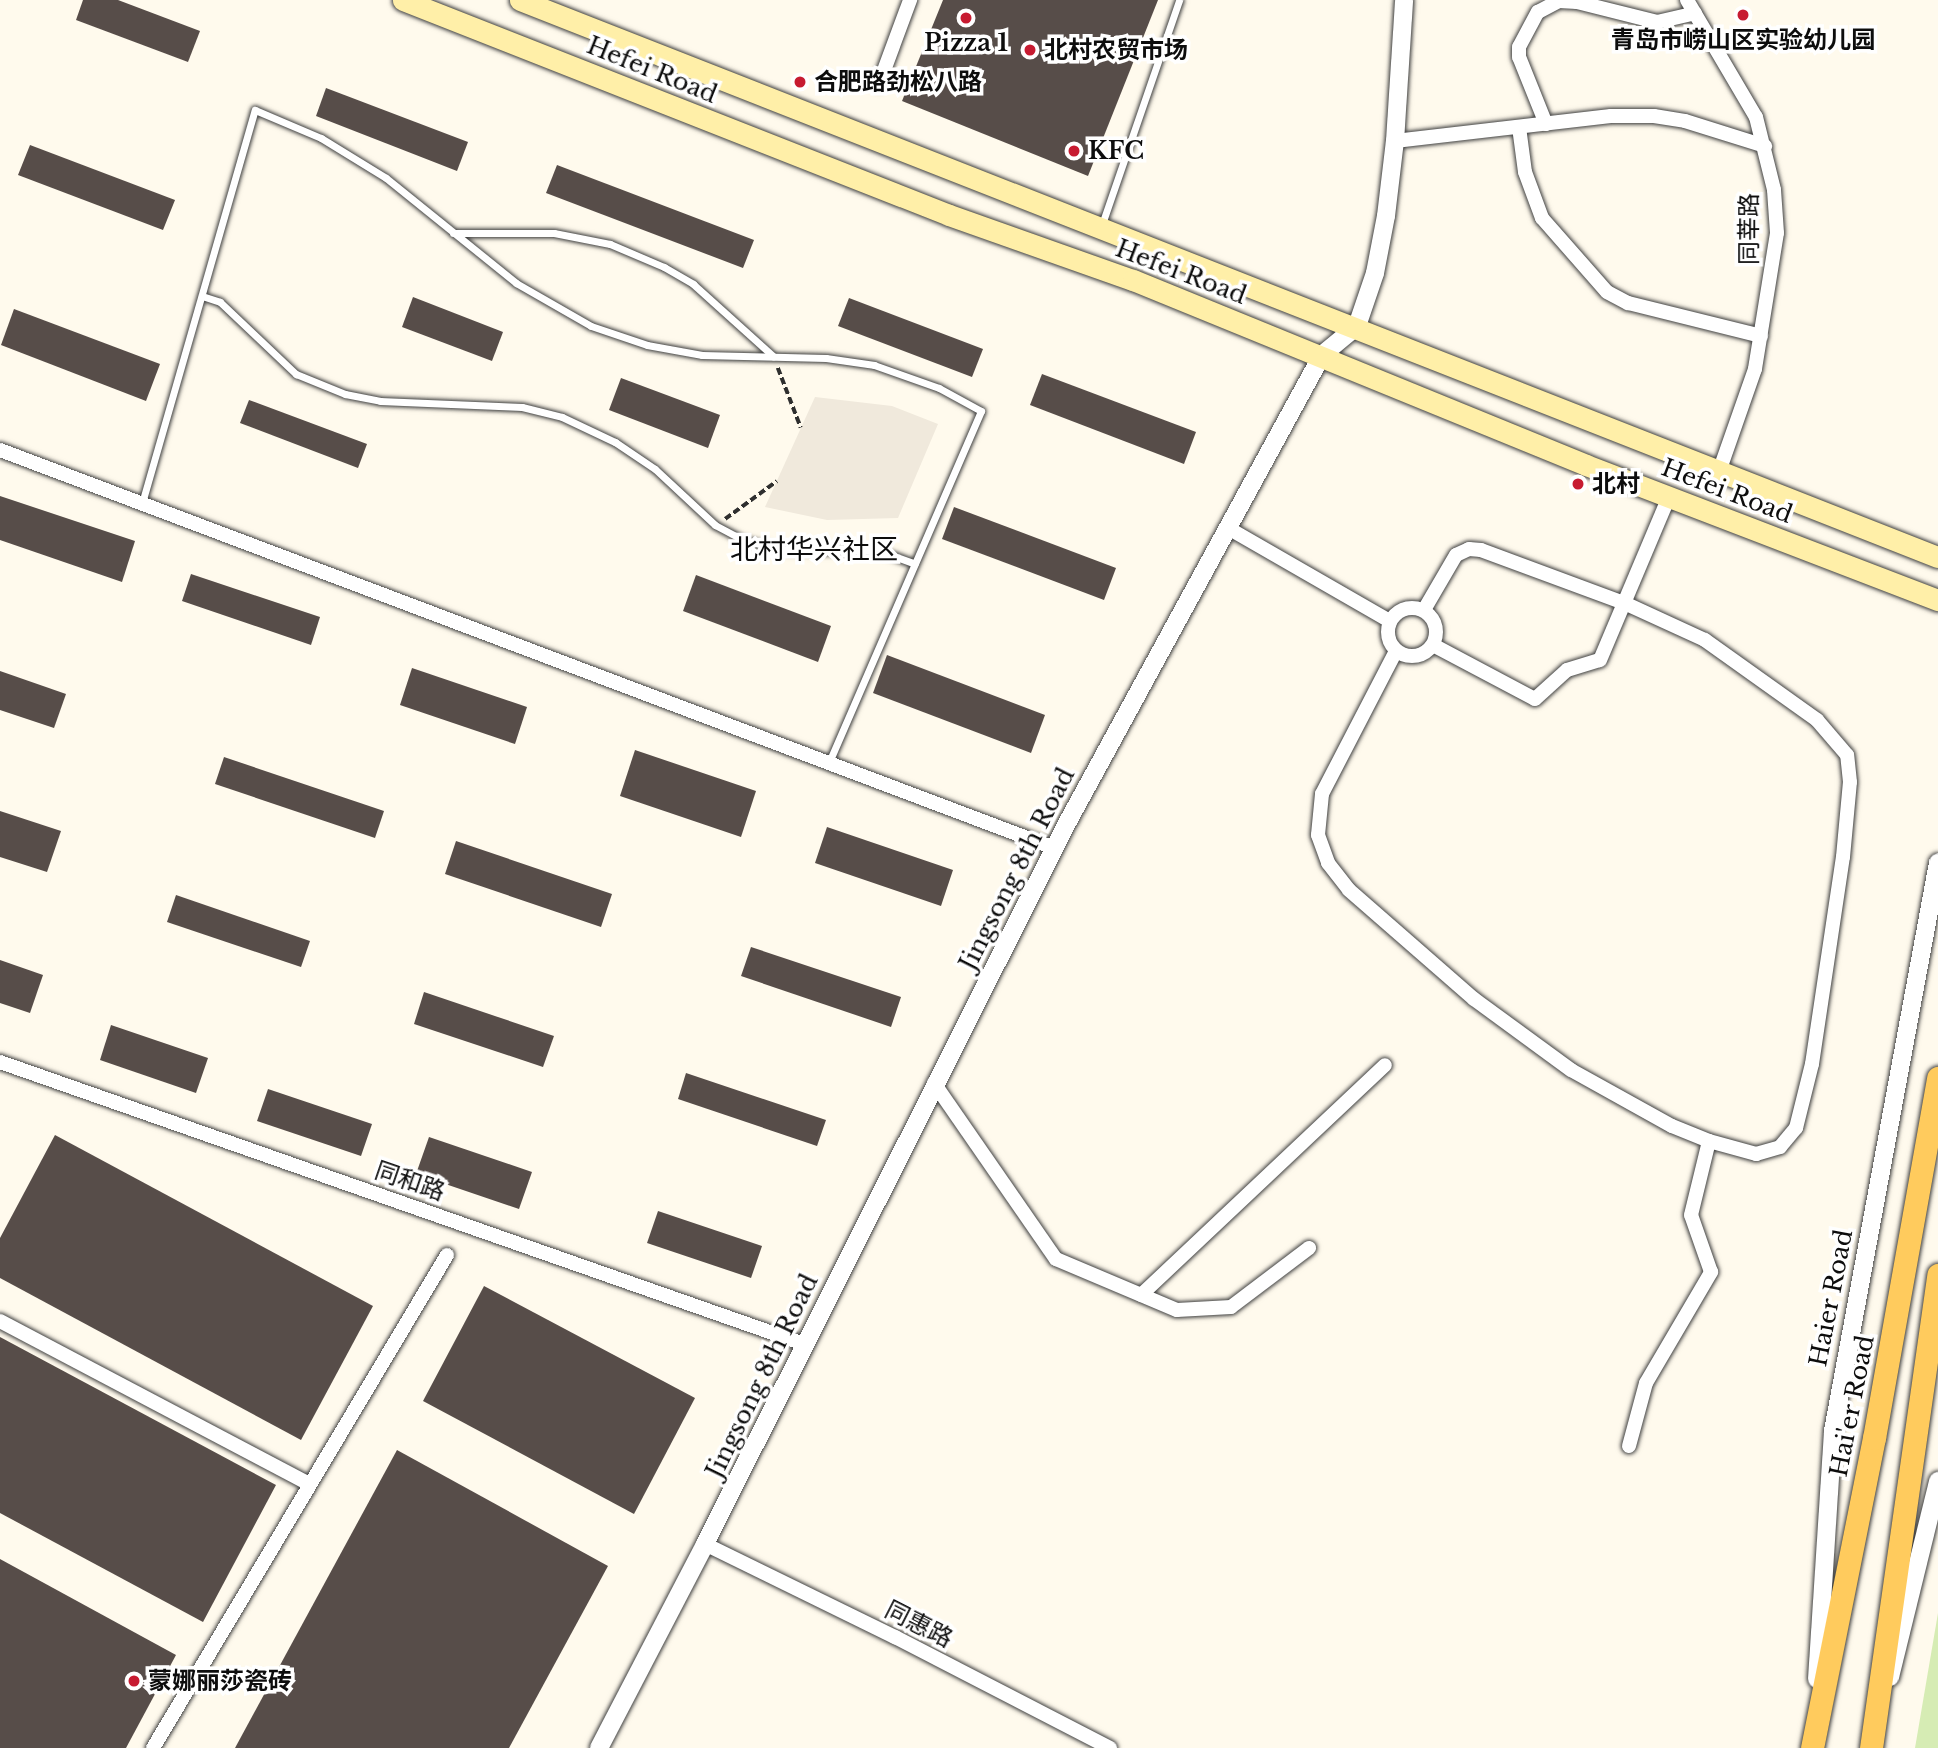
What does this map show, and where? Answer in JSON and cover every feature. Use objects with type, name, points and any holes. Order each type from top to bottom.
[{"type":"main road","name":"Hefei Road","points":[[403,0],[949,215],[1133,280],[1669,497],[1938,600]]},
{"type":"main road","name":"Hefei Road","points":[[520,0],[1357,326],[1938,557]]},
{"type":"main road","name":"Hai'er Road","points":[[1813,1746],[1874,1437],[1938,1078]]},
{"type":"main road","points":[[1872,1748],[1914,1427],[1938,1275]]},
{"type":"street","points":[[878,84],[910,0]]},
{"type":"street","points":[[1357,326],[1375,273],[1395,141],[1404,0]]},
{"type":"street","name":"同莘路","points":[[1687,0],[1743,90],[1756,117],[1774,190],[1777,233],[1755,369],[1719,472]]},
{"type":"street","points":[[1546,124],[1520,57],[1521,38],[1538,12],[1559,1],[1577,2],[1657,22],[1695,13]]},
{"type":"street","points":[[1395,141],[1611,116],[1685,121],[1765,146]]},
{"type":"street","points":[[1519,127],[1525,172],[1542,218],[1608,292],[1628,303],[1761,337]]},
{"type":"street","name":"Jingsong 8th Road","points":[[599,1748],[705,1544],[1054,848],[1322,355],[1357,326]]},
{"type":"street","points":[[0,450],[1054,848]]},
{"type":"street","points":[[1433,645],[1535,699],[1567,670],[1600,660],[1669,497]]},
{"type":"street","points":[[1228,528],[1390,621]]},
{"type":"street","points":[[1396,651],[1322,794],[1318,835],[1328,863],[1349,890],[1474,999],[1571,1070],[1672,1125],[1735,1150],[1770,1152],[1788,1140],[1796,1128],[1812,1063],[1843,857],[1850,764],[1840,744],[1817,720],[1768,682],[1705,640],[1624,603],[1481,550],[1469,549],[1456,555],[1424,610]]},
{"type":"street","points":[[1408,607],[1424,610],[1430,615],[1436,629],[1433,645],[1420,655],[1404,655],[1396,651],[1388,637],[1390,621],[1394,614],[1408,607]]},
{"type":"street","name":"Haier Road","points":[[1813,1746],[1833,1431],[1938,863]]},
{"type":"street","name":"同和路","points":[[0,1062],[804,1344]]},
{"type":"street","points":[[1142,1295],[1385,1065]]},
{"type":"street","points":[[934,1083],[1056,1259],[1177,1310],[1230,1307],[1310,1248]]},
{"type":"street","points":[[1629,1446],[1646,1383],[1711,1272],[1691,1214],[1709,1141]]},
{"type":"street","points":[[153,1748],[447,1255]]},
{"type":"street","points":[[0,1321],[309,1485]]},
{"type":"street","points":[[1872,1748],[1938,1481]]},
{"type":"street","name":"同惠路","points":[[705,1544],[895,1637],[1110,1748]]},
{"type":"lane","points":[[1100,228],[1179,0]]},
{"type":"lane","points":[[142,503],[255,110],[321,138],[386,178],[516,284],[591,326],[647,345],[702,355],[826,358],[874,365],[939,388],[981,411],[829,763]]},
{"type":"lane","points":[[453,233],[554,233],[610,244],[664,267],[693,284],[773,356]]},
{"type":"lane","points":[[202,296],[220,302],[296,374],[345,394],[380,401],[522,407],[562,417],[615,442],[655,469],[715,525],[743,540],[784,550],[869,550],[915,564]]},
{"type":"path","points":[[773,356],[801,428]]},
{"type":"path","points":[[715,525],[777,481]]},
{"type":"green space","points":[[1938,1613],[1938,1748],[1915,1748]]},
{"type":"shaded area","points":[[815,397],[892,406],[938,424],[898,518],[827,520],[765,507]]},
{"type":"building","points":[[83,0],[118,0],[200,31],[188,62],[76,20]]},
{"type":"building","name":"北村农贸市场","points":[[943,0],[1158,0],[1088,176],[902,101]]},
{"type":"building","points":[[326,88],[468,142],[457,171],[316,116]]},
{"type":"building","points":[[30,145],[175,200],[163,230],[18,175]]},
{"type":"building","points":[[557,165],[754,240],[743,268],[546,193]]},
{"type":"building","points":[[413,297],[503,332],[492,361],[402,327]]},
{"type":"building","points":[[849,298],[983,349],[972,377],[838,326]]},
{"type":"building","points":[[14,309],[160,364],[146,401],[1,345]]},
{"type":"building","points":[[1042,374],[1196,432],[1184,464],[1030,405]]},
{"type":"building","points":[[621,378],[720,415],[708,448],[609,410]]},
{"type":"building","points":[[249,400],[367,444],[358,468],[240,423]]},
{"type":"building","points":[[0,496],[135,541],[122,582],[0,540]]},
{"type":"building","points":[[954,507],[1116,568],[1104,600],[942,539]]},
{"type":"building","points":[[191,574],[320,617],[311,645],[182,601]]},
{"type":"building","points":[[696,575],[831,626],[818,662],[683,611]]},
{"type":"building","points":[[887,655],[1045,715],[1031,753],[873,693]]},
{"type":"building","points":[[412,668],[527,707],[515,744],[400,705]]},
{"type":"building","points":[[0,671],[66,694],[54,728],[0,710]]},
{"type":"building","points":[[635,750],[756,791],[741,837],[620,796]]},
{"type":"building","points":[[224,757],[384,811],[375,838],[215,784]]},
{"type":"building","points":[[0,811],[61,831],[47,872],[0,857]]},
{"type":"building","points":[[827,827],[953,870],[941,906],[815,863]]},
{"type":"building","points":[[456,841],[612,894],[601,927],[445,874]]},
{"type":"building","points":[[176,895],[310,941],[301,967],[167,922]]},
{"type":"building","points":[[751,947],[901,997],[891,1027],[741,976]]},
{"type":"building","points":[[0,960],[43,975],[30,1013],[0,1003]]},
{"type":"building","points":[[424,992],[554,1036],[543,1067],[414,1024]]},
{"type":"building","points":[[111,1025],[208,1058],[196,1093],[100,1060]]},
{"type":"building","points":[[686,1073],[826,1120],[817,1146],[678,1099]]},
{"type":"building","points":[[268,1089],[372,1124],[361,1156],[257,1121]]},
{"type":"building","points":[[55,1135],[373,1306],[301,1440],[0,1278],[0,1238]]},
{"type":"building","points":[[429,1137],[532,1172],[519,1209],[416,1174]]},
{"type":"building","points":[[658,1211],[762,1246],[751,1278],[647,1243]]},
{"type":"building","points":[[484,1286],[695,1398],[634,1514],[423,1401]]},
{"type":"building","points":[[0,1337],[276,1485],[203,1622],[0,1513]]},
{"type":"building","points":[[397,1450],[608,1566],[509,1748],[235,1748]]},
{"type":"building","points":[[0,1559],[176,1655],[126,1748],[0,1748]]},
{"type":"place","name":"青岛市崂山区实验幼儿园","points":[[1743,15]]},
{"type":"place","name":"Pizza 1","points":[[966,18]]},
{"type":"place","name":"北村农贸市场","points":[[1030,50]]},
{"type":"place","name":"合肥路劲松八路","points":[[800,82]]},
{"type":"place","name":"KFC","points":[[1074,151]]},
{"type":"place","name":"北村","points":[[1578,484]]},
{"type":"place","name":"蒙娜丽莎瓷砖","points":[[134,1681]]},
{"type":"district","name":"北村华兴社区","points":[[814,550]]}]
